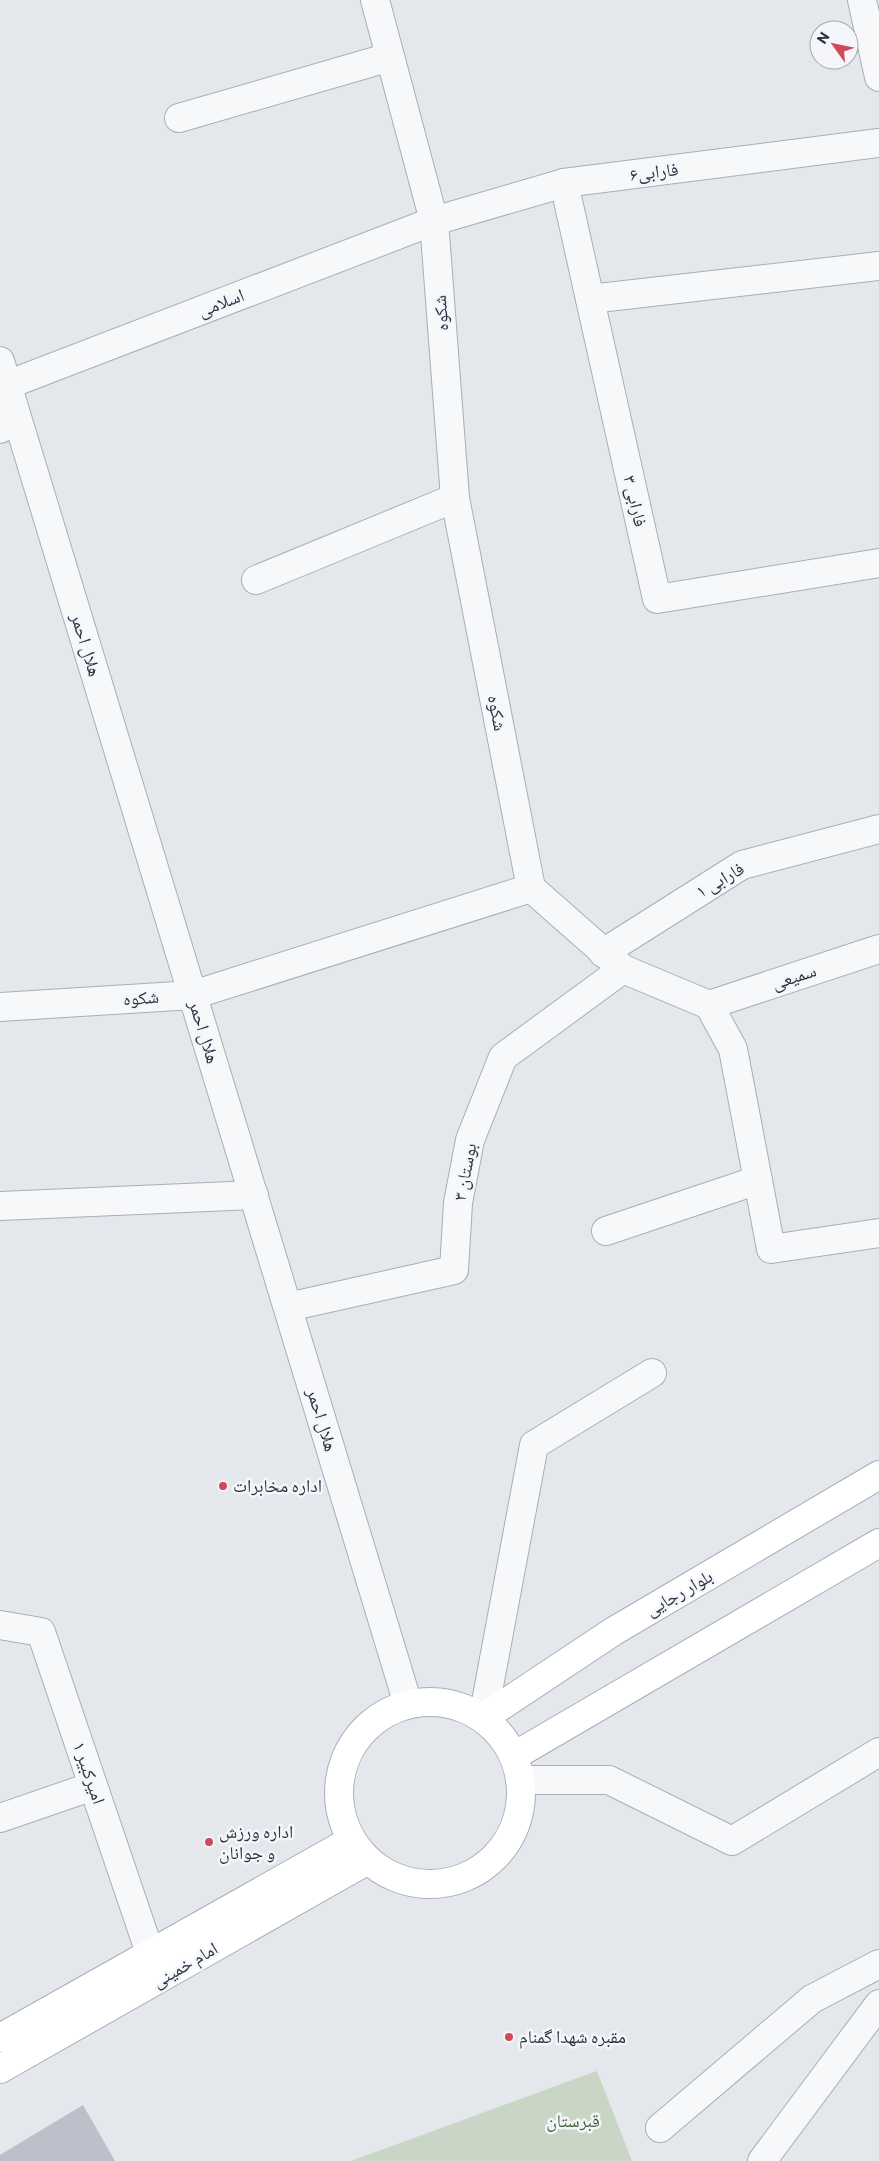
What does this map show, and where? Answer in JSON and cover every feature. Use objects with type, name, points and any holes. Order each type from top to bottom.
[{"type":"main road","name":"بلوار رجایی","points":[[483,1718],[614,1631],[879,1475]]},
{"type":"main road","points":[[517,1768],[879,1543]]},
{"type":"main road","points":[[434,1701],[451,1704],[460,1706],[483,1718],[501,1735],[517,1768],[518,1816],[506,1843],[485,1866],[458,1880],[428,1884],[398,1878],[360,1850],[341,1814],[340,1785],[346,1758],[361,1734],[382,1715],[408,1704],[434,1701]]},
{"type":"main road","name":"امام خمینی","points":[[0,2038],[150,1954],[360,1850]]},
{"type":"main road","name":"امام خمینی","points":[[0,2070],[360,1850]]},
{"type":"street","name":"شکوه","points":[[0,1007],[193,995],[531,888],[455,498],[434,222],[375,0]]},
{"type":"street","points":[[862,0],[879,76]]},
{"type":"street","points":[[179,118],[390,57]]},
{"type":"street","name":"فارابی۶","points":[[434,222],[564,183],[879,142]]},
{"type":"street","name":"فارابی ۳","points":[[564,183],[657,599],[879,563]]},
{"type":"street","name":"اسلامی","points":[[2,379],[434,222]]},
{"type":"street","points":[[590,299],[879,266]]},
{"type":"street","points":[[0,429],[2,379]]},
{"type":"street","name":"هلال احمر","points":[[2,379],[193,995],[408,1704]]},
{"type":"street","points":[[256,580],[455,498]]},
{"type":"street","name":"فارابی ۱","points":[[613,961],[742,865],[879,828]]},
{"type":"street","points":[[531,888],[613,961],[709,1005],[733,1049],[771,1249],[879,1233]]},
{"type":"street","name":"سمیعی","points":[[709,1005],[879,949]]},
{"type":"street","name":"بوستان ٣","points":[[288,1307],[454,1270],[458,1203],[470,1140],[503,1057],[613,961]]},
{"type":"street","points":[[606,1230],[758,1180]]},
{"type":"street","points":[[0,1206],[254,1195]]},
{"type":"street","points":[[483,1718],[534,1445],[652,1373]]},
{"type":"street","name":"امیرکبیر ۱","points":[[0,1625],[41,1632],[150,1954]]},
{"type":"street","points":[[517,1768],[609,1780],[732,1841],[877,1757]]},
{"type":"street","points":[[0,1818],[93,1786]]},
{"type":"street","points":[[660,2128],[812,2000],[879,1964]]},
{"type":"street","points":[[762,2161],[879,2004]]},
{"type":"green space","name":"قبرستان","points":[[597,2071],[632,2161],[351,2161]]},
{"type":"building","points":[[83,2105],[115,2161],[0,2161],[0,2155]]},
{"type":"place","name":"اداره مخابرات","points":[[223,1486]]},
{"type":"place","name":"اداره ورزش و جوانان","points":[[209,1842]]},
{"type":"place","name":"مقبره شهدا گمنام","points":[[509,2037]]}]
